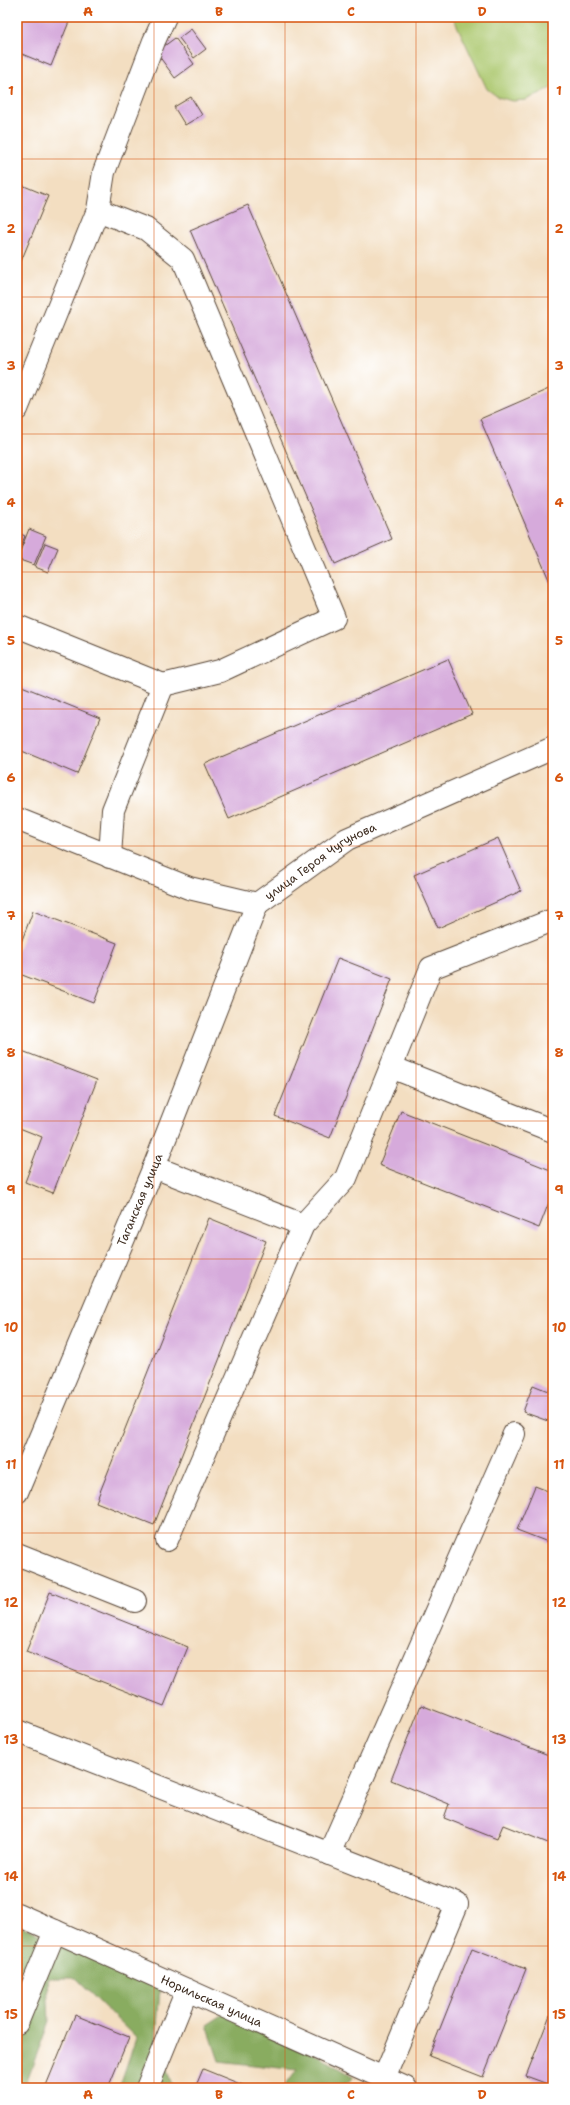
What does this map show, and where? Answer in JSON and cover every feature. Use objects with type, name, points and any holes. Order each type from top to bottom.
[{"type":"street","points":[[17,410],[98,210],[104,172],[154,41],[165,17]]},
{"type":"street","points":[[17,626],[163,684],[220,671],[334,618],[183,259],[146,229],[98,210]]},
{"type":"street","points":[[110,858],[113,810],[163,684]]},
{"type":"street","name":"улица Героя Чугунова","points":[[17,819],[110,858],[189,888],[257,904],[347,839],[553,748]]},
{"type":"street","name":"Таганская улица","points":[[17,1492],[154,1167],[257,904]]},
{"type":"street","points":[[167,1540],[303,1225],[346,1178],[431,968],[553,920]]},
{"type":"street","points":[[391,1067],[553,1131]]},
{"type":"street","points":[[154,1167],[303,1225]]},
{"type":"street","points":[[329,1854],[514,1434]]},
{"type":"street","points":[[17,1554],[135,1601]]},
{"type":"street","points":[[17,1731],[457,1904],[384,2078]]},
{"type":"street","name":"Норильская улица","points":[[17,1914],[406,2088]]},
{"type":"street","points":[[17,2023],[54,1931]]},
{"type":"street","points":[[147,2088],[187,1990]]},
{"type":"green space","points":[[453,17],[553,17],[553,87],[526,100],[512,101],[498,97],[487,89]]},
{"type":"green space","points":[[17,1924],[160,1989],[156,2039],[173,2088],[119,2088],[136,2038],[75,1978],[47,1978],[49,2022],[24,2088],[17,2088]]},
{"type":"green space","points":[[236,2006],[354,2077],[341,2088],[284,2088],[297,2070],[219,2061],[207,2025]]},
{"type":"building","points":[[17,17],[71,17],[51,66],[17,52]]},
{"type":"building","points":[[191,29],[206,49],[194,58],[179,38]]},
{"type":"building","points":[[175,38],[194,64],[175,78],[156,52]]},
{"type":"building","points":[[191,97],[202,115],[185,125],[174,107]]},
{"type":"building","points":[[17,183],[48,196],[17,271]]},
{"type":"building","points":[[248,205],[392,539],[335,564],[190,230]]},
{"type":"building","points":[[551,388],[553,393],[553,589],[480,419]]},
{"type":"building","points":[[29,529],[46,536],[34,565],[17,559]]},
{"type":"building","points":[[17,532],[25,536],[17,555]]},
{"type":"building","points":[[45,543],[58,548],[48,572],[35,567]]},
{"type":"building","points":[[448,659],[472,714],[229,819],[205,764]]},
{"type":"building","points":[[17,684],[100,718],[77,774],[17,749]]},
{"type":"building","points":[[553,814],[553,828],[548,816]]},
{"type":"building","points":[[498,838],[521,891],[438,928],[414,875]]},
{"type":"building","points":[[33,911],[117,943],[94,1003],[17,973],[17,953]]},
{"type":"building","points":[[338,958],[392,979],[330,1138],[275,1116]]},
{"type":"building","points":[[17,1049],[97,1080],[53,1193],[25,1182],[42,1137],[17,1127],[17,1118],[21,1109],[17,1108]]},
{"type":"building","points":[[401,1111],[553,1171],[553,1192],[539,1228],[379,1165]]},
{"type":"building","points":[[209,1218],[266,1241],[154,1525],[96,1502]]},
{"type":"building","points":[[533,1385],[553,1393],[553,1408],[548,1421],[523,1412]]},
{"type":"building","points":[[535,1486],[553,1493],[553,1544],[517,1530]]},
{"type":"building","points":[[50,1592],[188,1647],[164,1706],[26,1652]]},
{"type":"building","points":[[421,1705],[551,1756],[553,1751],[553,1845],[503,1825],[497,1839],[444,1818],[449,1804],[391,1780]]},
{"type":"building","points":[[472,1948],[526,1969],[483,2077],[429,2056]]},
{"type":"building","points":[[75,2015],[129,2037],[108,2088],[45,2088]]},
{"type":"building","points":[[550,2015],[553,2017],[553,2086],[526,2076]]},
{"type":"building","points":[[203,2069],[250,2088],[195,2088]]}]
